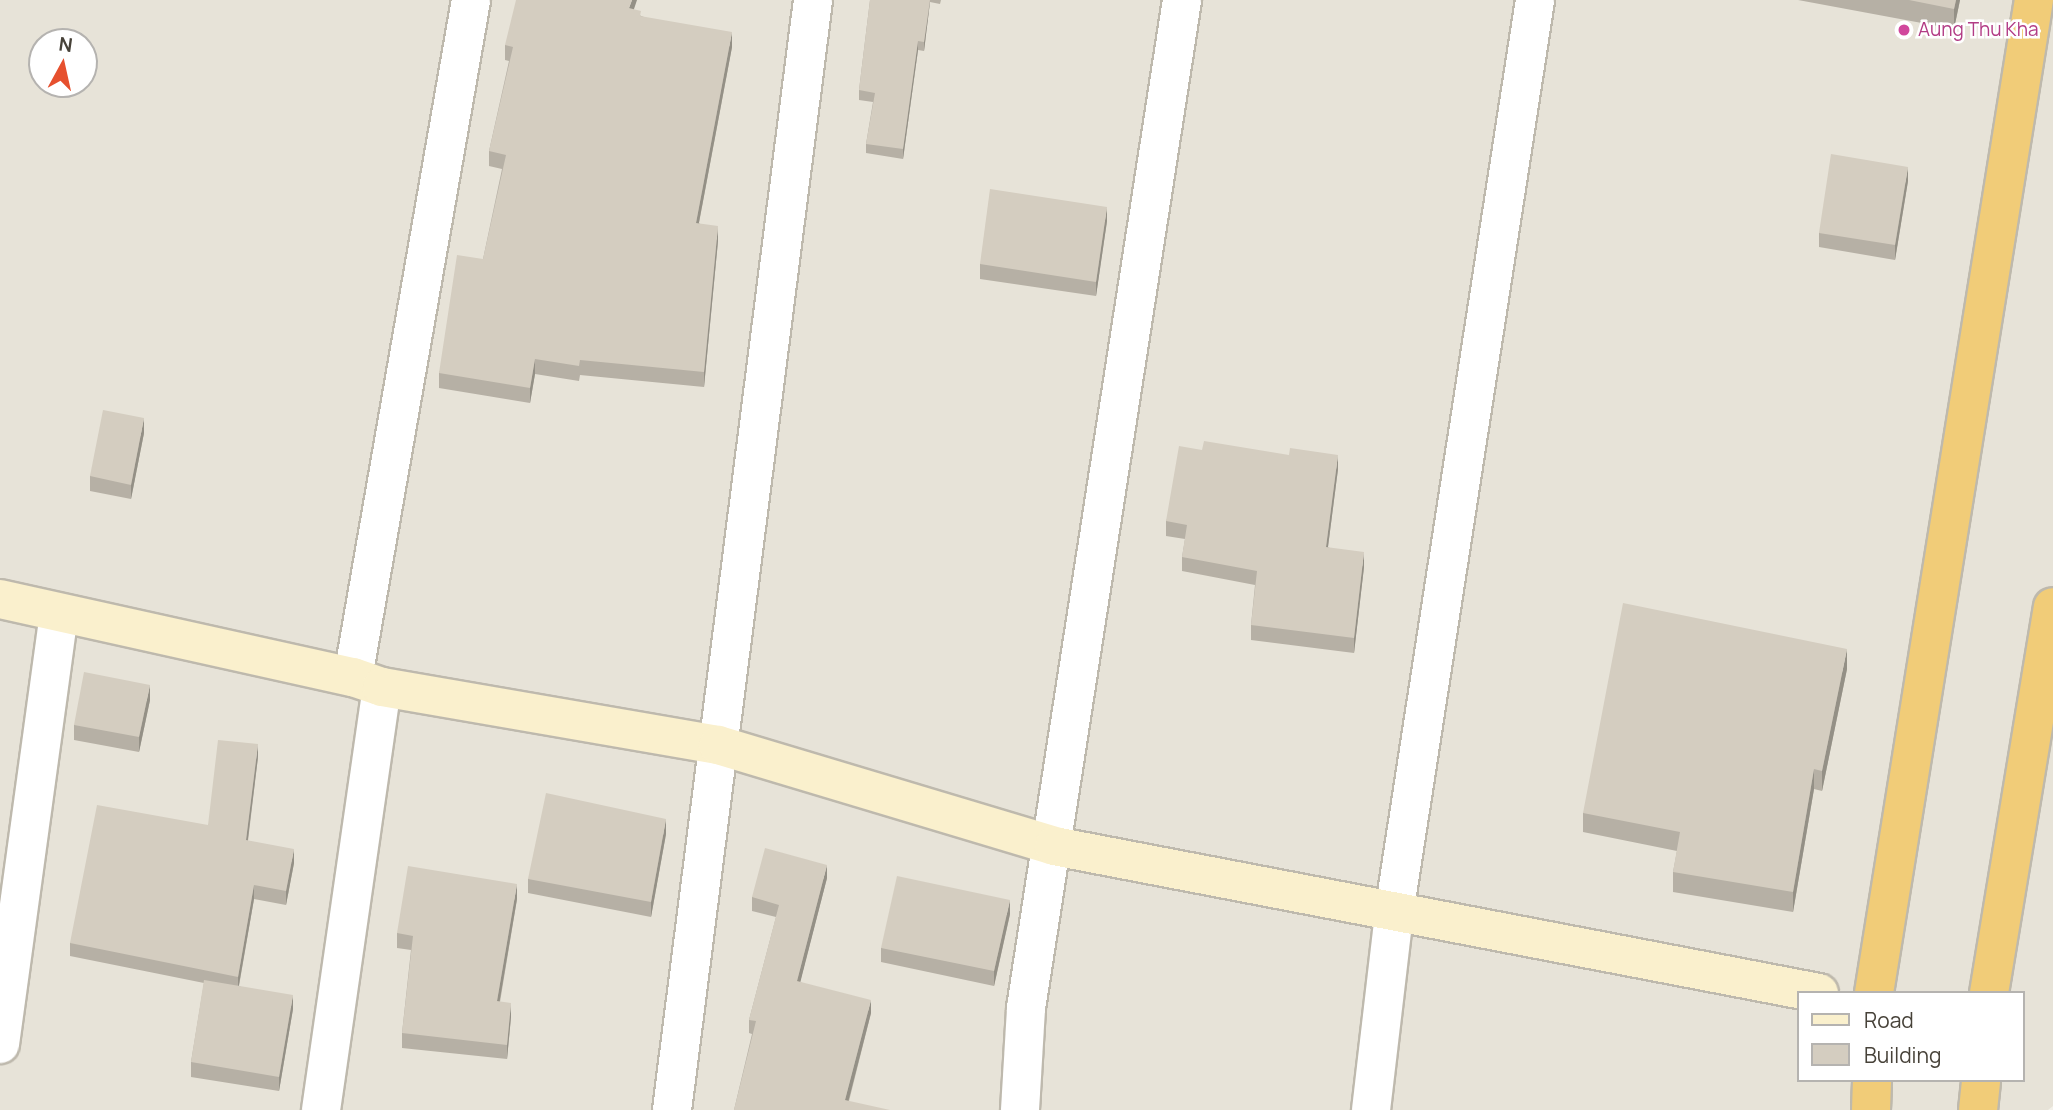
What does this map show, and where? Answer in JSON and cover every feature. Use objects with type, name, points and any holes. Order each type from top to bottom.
[{"type":"highway","points":[[1874,991],[2034,0]]},
{"type":"highway","points":[[1989,991],[2053,607]]},
{"type":"highway","points":[[1871,1110],[1872,1082]]},
{"type":"highway","points":[[1978,1110],[1981,1082]]},
{"type":"street","points":[[321,1110],[367,682],[471,0]]},
{"type":"street","points":[[673,1110],[813,0]]},
{"type":"street","points":[[1020,1110],[1026,1008],[1054,846],[1181,0]]},
{"type":"street","points":[[1371,1110],[1394,913],[1535,0]]},
{"type":"street","points":[[0,599],[367,682],[718,745],[1054,846],[1808,991]]},
{"type":"street","points":[[0,1044],[59,614]]},
{"type":"shaded area","points":[[0,0],[2053,0],[2053,1106],[2048,1110],[0,1110]]},
{"type":"building","points":[[516,0],[632,0],[629,8],[641,11],[640,16],[732,32],[696,223],[718,226],[704,372],[580,360],[579,366],[535,359],[530,388],[439,373],[457,255],[483,259],[506,155],[489,151],[513,47],[505,45]]},
{"type":"building","points":[[870,0],[930,0],[924,42],[918,41],[903,149],[866,144],[875,93],[859,90]]},
{"type":"building","points":[[1909,0],[1956,0],[1954,9]]},
{"type":"building","points":[[1831,154],[1908,167],[1895,245],[1819,233]]},
{"type":"building","points":[[990,189],[1107,207],[1096,282],[980,264]]},
{"type":"building","points":[[103,410],[144,418],[131,485],[90,476]]},
{"type":"building","points":[[1204,441],[1289,455],[1290,448],[1338,455],[1326,547],[1364,552],[1354,638],[1251,625],[1257,571],[1182,557],[1187,525],[1166,521],[1179,446],[1202,450]]},
{"type":"building","points":[[1623,603],[1847,649],[1822,771],[1814,769],[1793,892],[1673,872],[1680,832],[1583,813]]},
{"type":"building","points":[[84,672],[150,685],[139,737],[74,725]]},
{"type":"building","points":[[218,740],[258,744],[246,840],[294,849],[286,891],[254,885],[238,977],[70,943],[97,805],[208,825]]},
{"type":"building","points":[[546,793],[666,819],[651,902],[528,879]]},
{"type":"building","points":[[765,848],[827,865],[797,981],[871,1000],[845,1100],[890,1110],[734,1110],[756,1021],[749,1020],[779,905],[752,897]]},
{"type":"building","points":[[408,866],[517,884],[497,1001],[511,1003],[507,1045],[402,1033],[413,936],[397,933]]},
{"type":"building","points":[[897,876],[1010,900],[994,971],[881,948]]},
{"type":"building","points":[[204,980],[293,995],[279,1077],[191,1062]]},
{"type":"place","name":"Aung Thu Kha","points":[[1904,30]]}]
